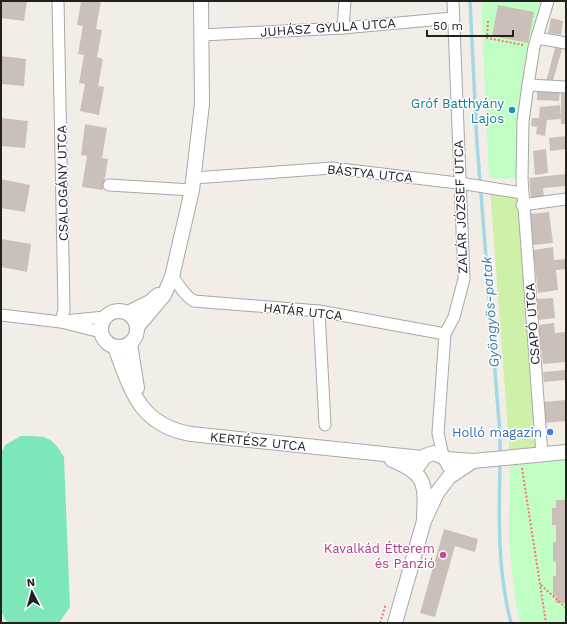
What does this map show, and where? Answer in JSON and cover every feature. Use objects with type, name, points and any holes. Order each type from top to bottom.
[{"type":"street","name":"CSALOGÁNY UTCA","points":[[58,1],[64,309],[61,322]]},
{"type":"street","points":[[137,327],[158,304],[170,282],[193,184],[202,104],[201,1]]},
{"type":"street","points":[[343,28],[345,1]]},
{"type":"street","name":"ZALÁR JÓZSEF UTCA","points":[[438,433],[445,334],[454,317],[464,279],[463,183],[453,1]]},
{"type":"street","name":"CSAPÓ UTCA","points":[[542,454],[522,193],[523,121],[535,43],[548,1]]},
{"type":"street","name":"JUHÁSZ GYULA UTCA","points":[[202,35],[343,28],[453,18]]},
{"type":"street","points":[[535,43],[566,43]]},
{"type":"street","points":[[528,85],[566,87]]},
{"type":"street","name":"BÁSTYA UTCA","points":[[109,185],[193,184],[332,168],[463,183],[522,193]]},
{"type":"street","points":[[522,205],[566,199]]},
{"type":"street","points":[[128,313],[150,302],[170,282]]},
{"type":"street","name":"HATÁR UTCA","points":[[170,282],[182,287],[187,297],[194,301],[319,311],[445,334]]},
{"type":"street","points":[[61,322],[77,318],[105,317],[116,311],[128,313],[136,321],[137,327],[135,338],[130,344],[115,347],[105,342],[100,327],[105,317]]},
{"type":"street","points":[[319,311],[325,424]]},
{"type":"street","points":[[1,315],[61,322],[101,332]]},
{"type":"street","points":[[130,344],[136,386],[144,409]]},
{"type":"street","name":"KERTÉSZ UTCA","points":[[115,347],[132,394],[144,409],[172,430],[379,454],[426,456]]},
{"type":"street","points":[[424,521],[425,502],[418,466],[426,456],[438,433]]},
{"type":"street","points":[[395,623],[424,521],[450,468],[445,458],[438,433]]},
{"type":"street","points":[[426,456],[434,453],[445,458],[473,461],[566,452]]},
{"type":"street","points":[[379,454],[404,465],[429,486],[445,480],[473,461]]},
{"type":"path","points":[[488,21],[487,38],[535,43]]},
{"type":"path","points":[[515,457],[540,584],[546,623]]},
{"type":"path","points":[[540,584],[566,608]]},
{"type":"green space","points":[[481,1],[543,1],[535,33],[522,179],[489,178]]},
{"type":"green space","points":[[490,189],[522,199],[542,455],[510,457]]},
{"type":"green space","points":[[21,436],[47,438],[55,444],[64,457],[70,607],[59,623],[10,623],[6,621],[1,611],[1,454],[5,445]]},
{"type":"green space","points":[[566,452],[566,623],[520,623],[515,597],[509,540],[510,457]]},
{"type":"building","points":[[1,1],[27,1],[24,21],[1,18]]},
{"type":"building","points":[[81,1],[101,1],[96,29],[102,30],[97,57],[103,59],[98,86],[104,87],[99,115],[80,111],[85,84],[79,83],[84,55],[78,54],[83,26],[77,25]]},
{"type":"building","points":[[498,5],[534,12],[528,43],[492,36]]},
{"type":"building","points":[[551,18],[563,21],[561,35],[548,33]]},
{"type":"building","points":[[556,44],[563,46],[552,84],[546,82]]},
{"type":"building","points":[[1,56],[26,59],[24,86],[1,84]]},
{"type":"building","points":[[537,89],[560,90],[559,101],[537,100]]},
{"type":"building","points":[[561,90],[566,90],[566,124],[561,124]]},
{"type":"building","points":[[560,105],[561,119],[547,120],[545,136],[536,134],[537,127],[531,126],[532,118],[539,118],[540,107]]},
{"type":"building","points":[[1,118],[28,121],[25,148],[1,146]]},
{"type":"building","points":[[85,124],[107,128],[102,158],[108,159],[103,190],[82,187],[87,156],[81,155]]},
{"type":"building","points":[[566,136],[566,149],[550,151],[549,138]]},
{"type":"building","points":[[546,149],[548,173],[535,175],[533,151]]},
{"type":"building","points":[[566,174],[566,186],[543,188],[544,197],[531,198],[529,178]]},
{"type":"building","points":[[1,179],[30,185],[25,212],[1,208]]},
{"type":"building","points":[[549,212],[553,243],[533,245],[530,214]]},
{"type":"building","points":[[1,239],[31,244],[27,272],[1,267]]},
{"type":"building","points":[[553,247],[554,260],[566,259],[566,269],[556,270],[558,290],[538,293],[533,250]]},
{"type":"building","points":[[553,298],[555,318],[539,320],[537,299]]},
{"type":"building","points":[[554,323],[555,333],[566,332],[566,362],[543,364],[538,325]]},
{"type":"building","points":[[566,370],[566,380],[544,382],[543,372]]},
{"type":"building","points":[[566,400],[566,421],[545,423],[543,402]]},
{"type":"building","points":[[556,500],[566,500],[566,603],[556,603],[556,596],[553,596],[553,576],[556,576],[556,561],[553,562],[553,542],[556,542],[556,525],[552,525],[552,508],[556,508]]},
{"type":"building","points":[[444,529],[478,539],[475,552],[455,546],[435,617],[420,613]]},
{"type":"waterway","name":"Gyöngyös-patak","points":[[470,1],[477,144],[500,434],[500,455]]},
{"type":"waterway","name":"Gyöngyös-patak","points":[[500,461],[499,522],[501,563],[506,603],[511,623]]},
{"type":"place","name":"Gróf Batthyány Lajos","points":[[512,110]]},
{"type":"place","name":"Holló magazin","points":[[550,432]]},
{"type":"place","name":"Kavalkád Étterem és Panzió","points":[[443,555]]}]
